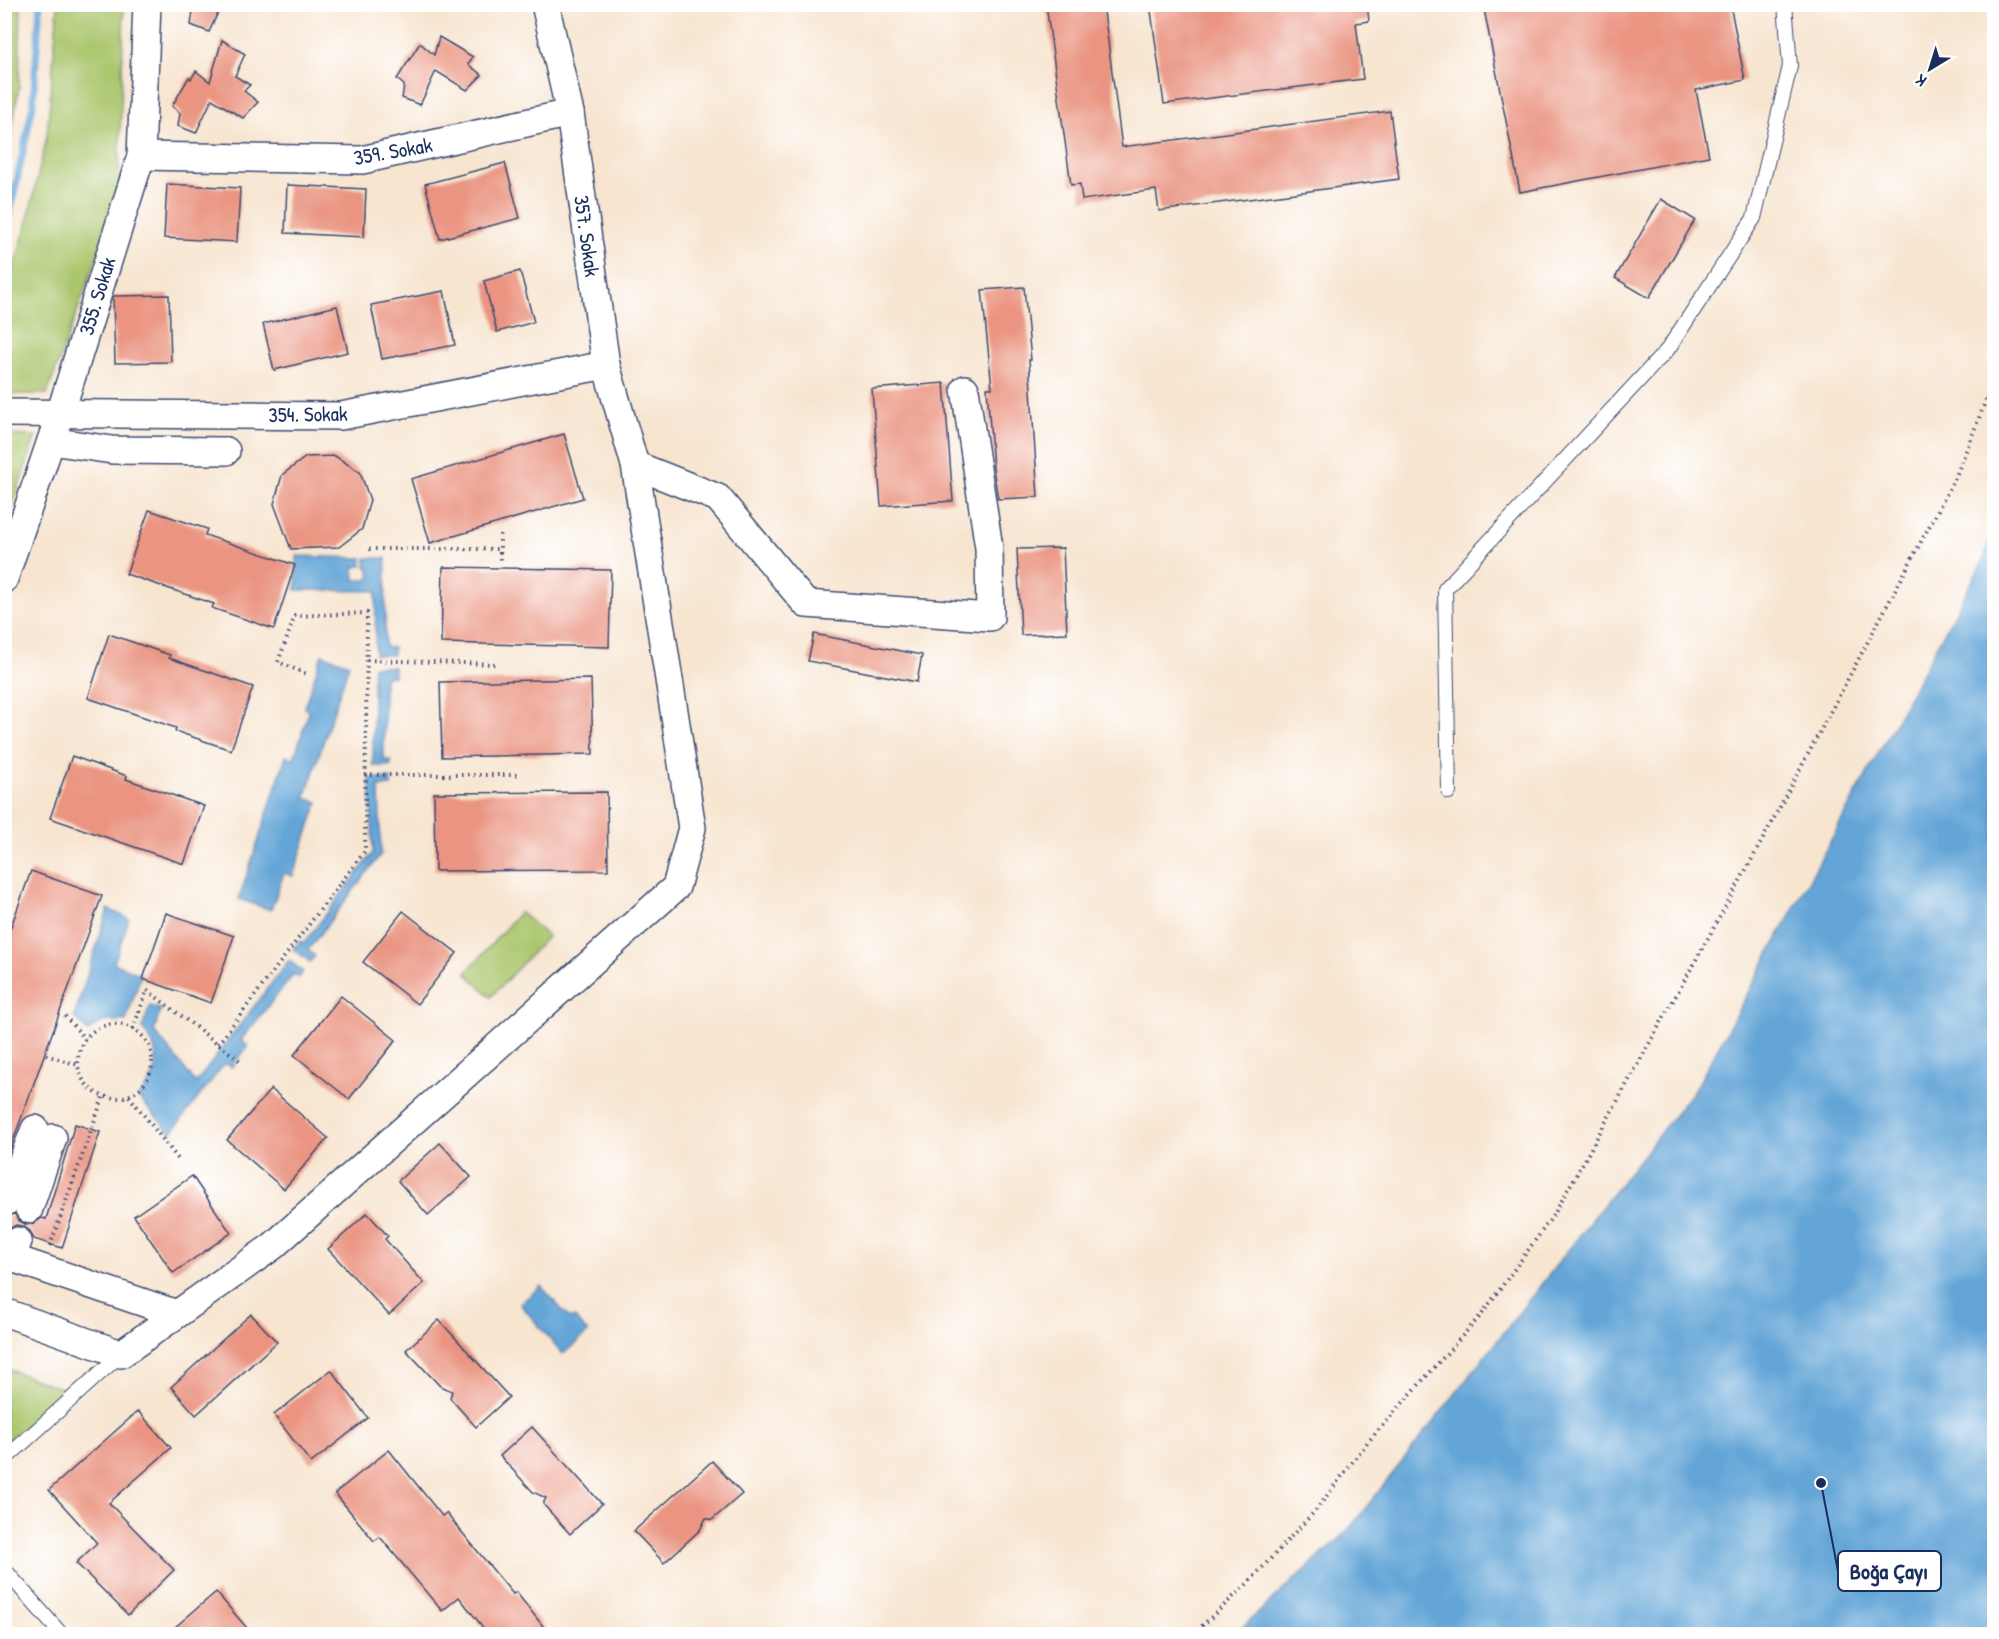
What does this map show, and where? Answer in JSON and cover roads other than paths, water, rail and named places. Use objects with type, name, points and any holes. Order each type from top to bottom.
[{"type":"street","name":"355. Sokak","points":[[4,579],[60,414],[141,156],[147,4]]},
{"type":"street","name":"357. Sokak","points":[[121,1354],[273,1246],[676,887],[692,828],[635,465],[606,365],[570,113],[545,4]]},
{"type":"street","name":"359. Sokak","points":[[141,156],[362,160],[570,113]]},
{"type":"street","name":"354. Sokak","points":[[4,413],[341,416],[606,365]]},
{"type":"street","points":[[635,465],[718,498],[806,604],[990,617],[989,548],[965,389]]},
{"type":"street","points":[[51,441],[112,450],[226,452]]},
{"type":"street","points":[[18,1205],[44,1133]]},
{"type":"street","points":[[10,1258],[43,1267],[177,1314]]},
{"type":"street","points":[[4,1312],[121,1354]]},
{"type":"lane","points":[[1449,792],[1445,589],[1668,349],[1754,218],[1790,66],[1785,4]]},
{"type":"lane","points":[[4,1460],[121,1354]]},
{"type":"lane","points":[[4,1569],[61,1635]]},
{"type":"water","points":[[1994,528],[1994,1634],[1235,1634],[1346,1533],[1697,1086],[1983,561]]},
{"type":"water","points":[[297,556],[362,558],[362,566],[354,567],[355,580],[369,580],[366,558],[386,558],[385,647],[393,648],[393,655],[375,655],[376,591],[296,590]]},
{"type":"water","points":[[322,654],[349,664],[305,798],[318,802],[293,876],[284,873],[271,910],[239,899],[286,756],[294,758],[309,711],[304,708]]},
{"type":"water","points":[[373,666],[394,667],[394,676],[384,677],[384,760],[391,760],[391,766],[373,766]]},
{"type":"water","points":[[370,778],[391,778],[391,786],[379,787],[381,854],[308,950],[315,956],[310,962],[293,949],[300,941],[304,943],[373,853]]},
{"type":"water","points":[[108,909],[129,919],[114,963],[141,975],[126,1021],[105,1022],[96,1025],[88,1032],[74,1017]]},
{"type":"water","points":[[289,960],[303,972],[299,978],[294,974],[241,1040],[248,1046],[232,1067],[225,1063],[171,1133],[138,1097],[151,1080],[156,1063],[153,1046],[142,1028],[150,1006],[161,1009],[154,1031],[196,1083]]},
{"type":"water","points":[[541,1286],[570,1319],[574,1317],[588,1333],[563,1354],[520,1304]]},
{"type":"waterway","points":[[4,240],[33,105],[40,4]]},
{"type":"place","name":"Boğa Çayı","points":[[1821,1483]]}]
